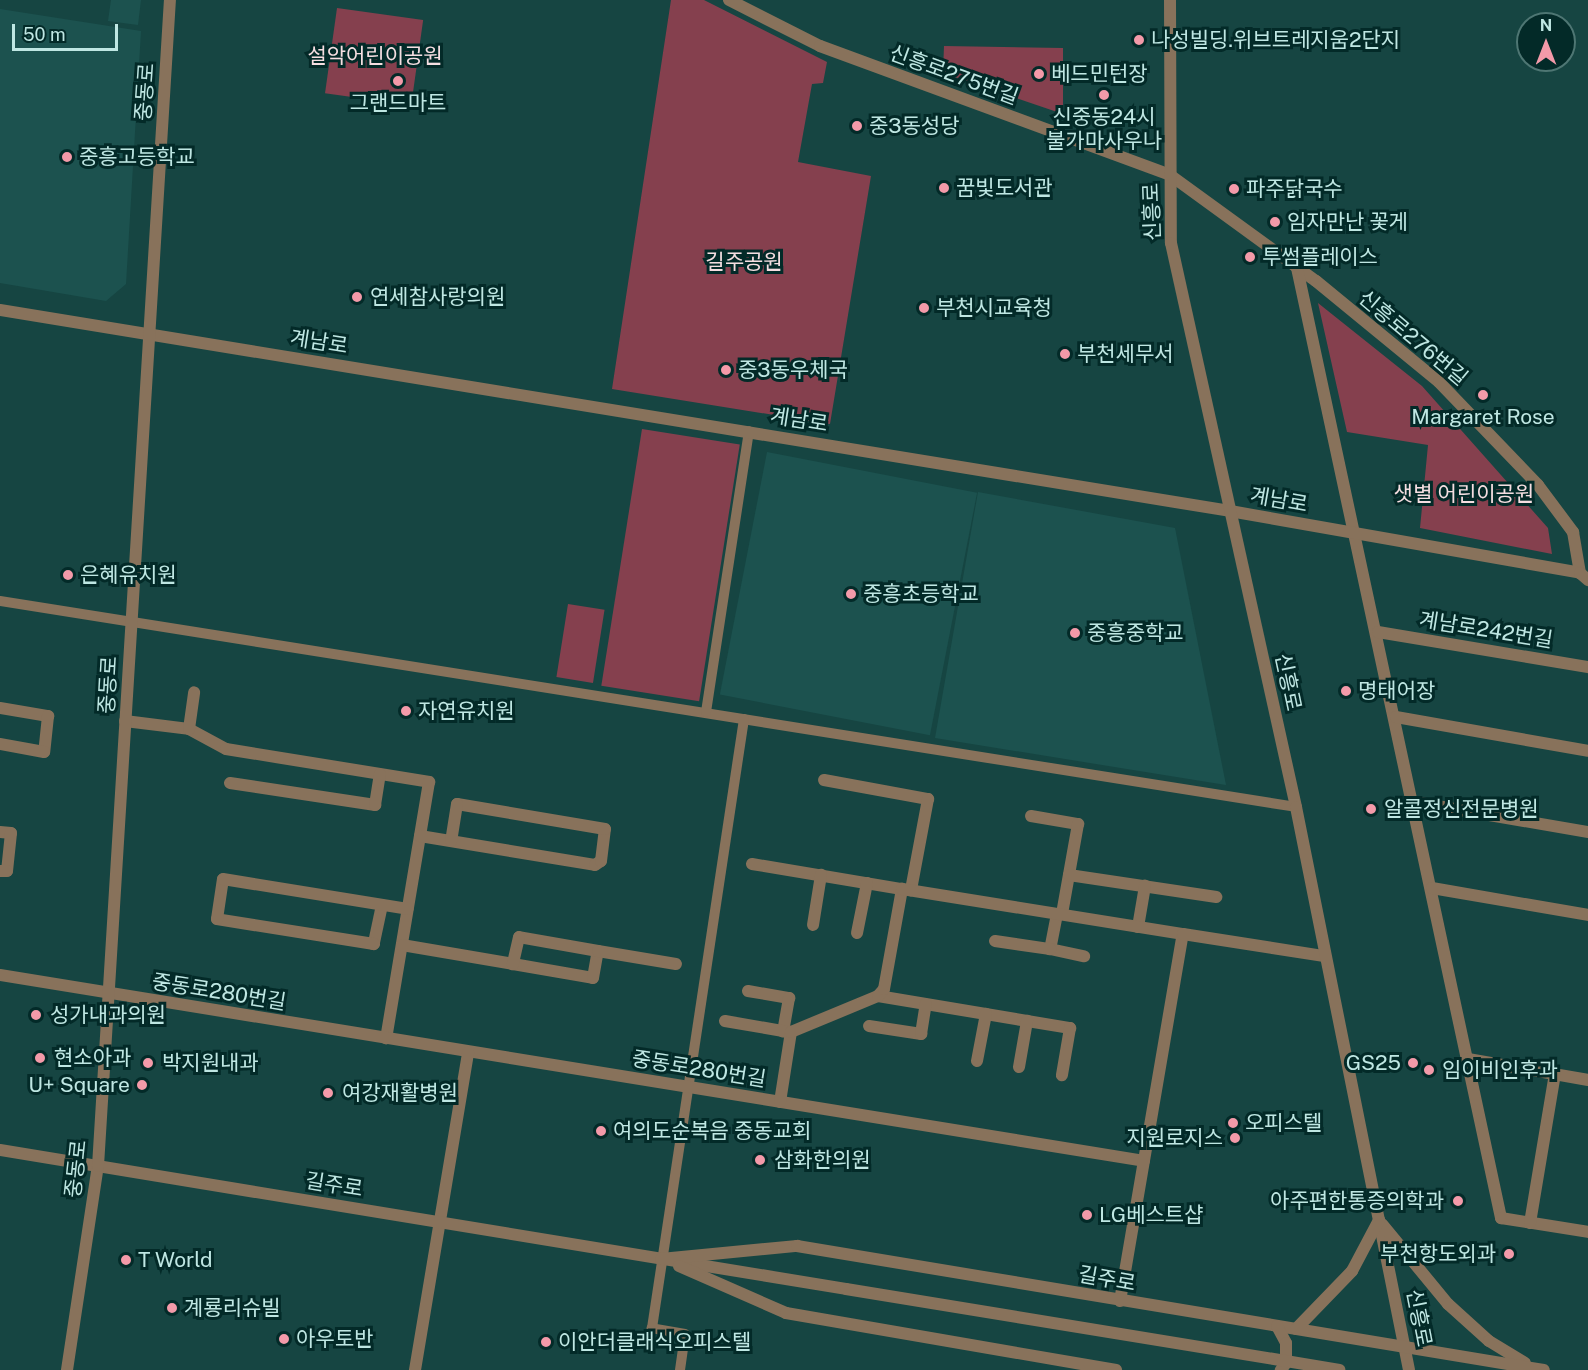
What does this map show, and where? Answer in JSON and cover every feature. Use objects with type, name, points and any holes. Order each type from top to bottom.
[{"type":"street","name":"중동로","points":[[67,1370],[98,1166],[170,0]]},
{"type":"street","name":"신흥로275번길","points":[[729,0],[820,46],[1170,175]]},
{"type":"street","name":"신흥로","points":[[1170,0],[1171,243],[1296,807],[1324,956],[1409,1370]]},
{"type":"street","name":"신흥로276번길","points":[[1170,175],[1297,268],[1439,382],[1533,479],[1573,532],[1584,577]]},
{"type":"street","points":[[1297,268],[1357,534],[1501,1218],[1588,1232]]},
{"type":"street","name":"계남로","points":[[0,309],[1230,511],[1584,577]]},
{"type":"street","points":[[706,712],[749,431]]},
{"type":"street","points":[[0,601],[1296,807]]},
{"type":"street","name":"계남로242번길","points":[[1378,632],[1588,667]]},
{"type":"street","points":[[189,729],[194,692]]},
{"type":"street","points":[[0,708],[48,716],[44,752],[0,744]]},
{"type":"street","points":[[1396,717],[1588,751]]},
{"type":"street","points":[[680,1370],[685,1334],[652,1328],[744,718]]},
{"type":"street","points":[[125,721],[189,729],[226,749],[429,782],[386,1038]]},
{"type":"street","points":[[230,783],[375,806],[380,774]]},
{"type":"street","points":[[725,1021],[787,1032],[878,996],[884,989],[928,799],[824,780]]},
{"type":"street","points":[[1414,802],[1588,832]]},
{"type":"street","points":[[420,836],[594,865],[601,861],[605,829],[457,804],[451,841]]},
{"type":"street","points":[[1031,816],[1078,824],[1069,875],[1050,949]]},
{"type":"street","points":[[0,832],[11,833],[7,872],[0,871]]},
{"type":"street","points":[[752,864],[1324,956]]},
{"type":"street","points":[[813,925],[821,875]]},
{"type":"street","points":[[1069,875],[1216,897]]},
{"type":"street","points":[[382,905],[374,944],[217,919],[223,879],[408,909]]},
{"type":"street","points":[[857,933],[867,883]]},
{"type":"street","points":[[1138,927],[1145,886]]},
{"type":"street","points":[[1432,888],[1588,915]]},
{"type":"street","points":[[1120,1301],[1183,934]]},
{"type":"street","points":[[513,964],[519,937],[676,964]]},
{"type":"street","points":[[995,941],[1084,956]]},
{"type":"street","points":[[402,945],[593,978],[598,951]]},
{"type":"street","name":"중동로280번길","points":[[0,975],[1144,1161]]},
{"type":"street","points":[[748,991],[789,998],[780,1102]]},
{"type":"street","points":[[878,996],[1070,1028],[1062,1075]]},
{"type":"street","points":[[869,1026],[921,1034],[926,1004]]},
{"type":"street","points":[[977,1061],[986,1014]]},
{"type":"street","points":[[1019,1068],[1027,1021]]},
{"type":"street","points":[[414,1370],[468,1052]]},
{"type":"street","points":[[1468,1059],[1588,1080]]},
{"type":"street","points":[[1530,1223],[1555,1074]]},
{"type":"street","name":"길주로","points":[[0,1150],[1339,1370]]},
{"type":"street","points":[[1296,1329],[1353,1271],[1379,1220],[1448,1304],[1489,1341],[1541,1369]]},
{"type":"street","name":"길주로","points":[[661,1259],[797,1245],[1120,1301],[1404,1345],[1541,1369]]},
{"type":"street","name":"길주로","points":[[661,1259],[786,1313],[1111,1370]]},
{"type":"street","points":[[1277,1326],[1286,1343],[1286,1363],[1281,1370]]},
{"type":"shaded area","points":[[111,0],[141,0],[138,25],[108,21]]},
{"type":"shaded area","name":"중흥고등학교","points":[[0,9],[141,31],[126,284],[106,301],[0,283]]},
{"type":"shaded area","name":"중흥초등학교","points":[[767,452],[977,493],[930,735],[720,694]]},
{"type":"shaded area","name":"중흥중학교","points":[[978,492],[1175,528],[1226,785],[935,738]]},
{"type":"green space","name":"길주공원","points":[[671,0],[704,0],[827,62],[823,83],[812,84],[798,162],[871,176],[830,424],[612,389]]},
{"type":"green space","name":"설악어린이공원","points":[[337,8],[423,20],[411,105],[325,93]]},
{"type":"green space","points":[[944,46],[1063,48],[1063,114],[943,73]]},
{"type":"green space","name":"샛별 어린이공원","points":[[1318,303],[1422,386],[1548,528],[1552,554],[1420,528],[1428,445],[1347,432]]},
{"type":"green space","points":[[642,429],[740,444],[699,701],[601,686]]},
{"type":"green space","points":[[568,604],[605,610],[593,683],[556,677]]},
{"type":"place","name":"나성빌딩.위브트레지움2단지","points":[[1139,40]]},
{"type":"place","name":"베드민턴장","points":[[1039,74]]},
{"type":"place","name":"그랜드마트","points":[[398,81]]},
{"type":"place","name":"신중동24시 불가마사우나","points":[[1104,95]]},
{"type":"place","name":"중3동성당","points":[[857,126]]},
{"type":"place","name":"중흥고등학교","points":[[67,157]]},
{"type":"place","name":"꿈빛도서관","points":[[944,188]]},
{"type":"place","name":"파주닭국수","points":[[1234,189]]},
{"type":"place","name":"임자만난 꽃게","points":[[1275,222]]},
{"type":"place","name":"투썸플레이스","points":[[1250,257]]},
{"type":"place","name":"연세참사랑의원","points":[[357,297]]},
{"type":"place","name":"부천시교육청","points":[[924,308]]},
{"type":"place","name":"부천세무서","points":[[1065,354]]},
{"type":"place","name":"중3동우체국","points":[[726,370]]},
{"type":"place","name":"Margaret Rose","points":[[1483,395]]},
{"type":"place","name":"은혜유치원","points":[[68,575]]},
{"type":"place","name":"중흥초등학교","points":[[851,594]]},
{"type":"place","name":"중흥중학교","points":[[1075,633]]},
{"type":"place","name":"명태어장","points":[[1346,691]]},
{"type":"place","name":"자연유치원","points":[[406,711]]},
{"type":"place","name":"알콜정신전문병원","points":[[1371,809]]},
{"type":"place","name":"성가내과의원","points":[[36,1015]]},
{"type":"place","name":"현소아과","points":[[40,1058]]},
{"type":"place","name":"박지원내과","points":[[148,1063]]},
{"type":"place","name":"GS25","points":[[1413,1063]]},
{"type":"place","name":"임이비인후과","points":[[1429,1070]]},
{"type":"place","name":"U+ Square","points":[[142,1085]]},
{"type":"place","name":"여강재활병원","points":[[328,1093]]},
{"type":"place","name":"오피스텔","points":[[1233,1123]]},
{"type":"place","name":"여의도순복음 중동교회","points":[[601,1131]]},
{"type":"place","name":"지원로지스","points":[[1235,1138]]},
{"type":"place","name":"삼화한의원","points":[[760,1160]]},
{"type":"place","name":"아주편한통증의학과","points":[[1458,1201]]},
{"type":"place","name":"LG베스트샵","points":[[1087,1215]]},
{"type":"place","name":"부천항도외과","points":[[1509,1254]]},
{"type":"place","name":"T World","points":[[126,1260]]},
{"type":"place","name":"계룡리슈빌","points":[[172,1308]]},
{"type":"place","name":"아우토반","points":[[284,1339]]},
{"type":"place","name":"이안더클래식오피스텔","points":[[546,1342]]}]
